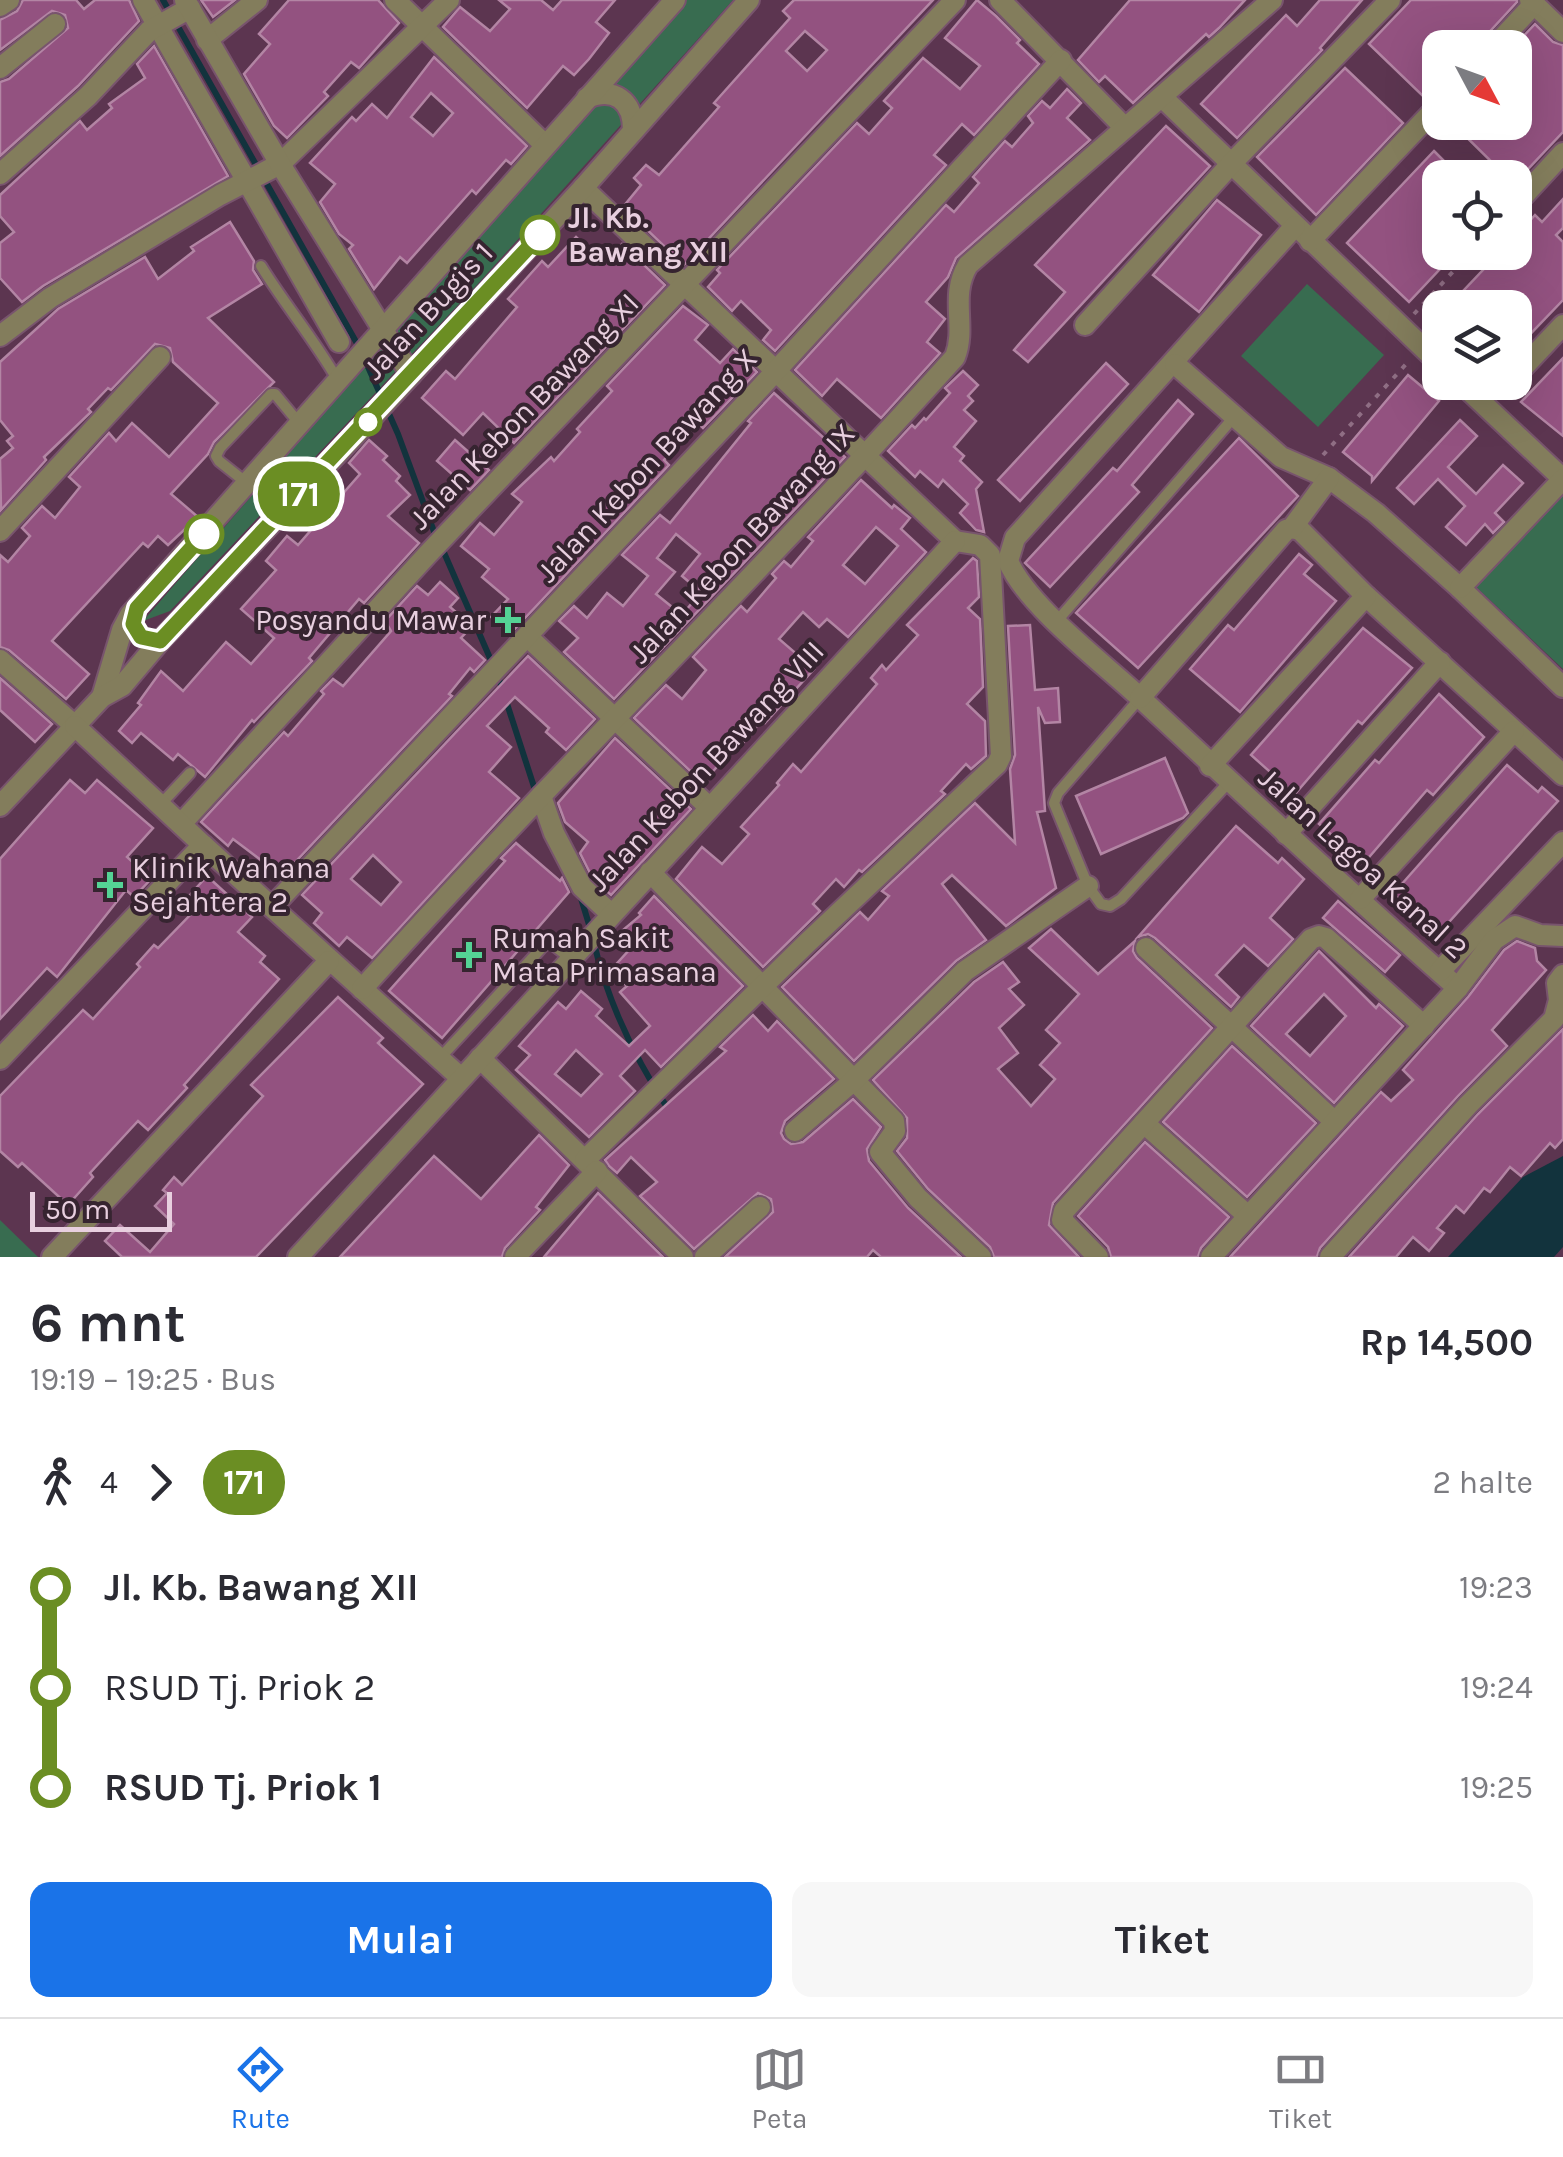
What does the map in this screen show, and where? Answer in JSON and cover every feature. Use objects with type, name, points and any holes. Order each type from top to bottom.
[{"type":"street","points":[[0,6],[9,0]]},
{"type":"street","points":[[143,0],[161,23],[339,342]]},
{"type":"street","points":[[207,40],[257,0]]},
{"type":"street","points":[[395,0],[544,144]]},
{"type":"street","points":[[0,336],[50,298],[278,165],[450,0]]},
{"type":"street","name":"Jalan Bugis 1","points":[[102,697],[122,630],[137,608],[675,0]]},
{"type":"street","name":"Jalan Bugis 1","points":[[0,806],[102,697],[122,686],[375,414],[749,0]]},
{"type":"street","name":"Jalan Kebon Bawang XI","points":[[181,824],[452,528],[955,0]]},
{"type":"street","points":[[1000,0],[1124,127]]},
{"type":"street","name":"Jalan Kebon Bawang IX","points":[[362,989],[955,357],[959,347],[959,280],[968,265],[1272,0]]},
{"type":"street","points":[[1085,324],[1230,164],[1390,0]]},
{"type":"street","points":[[1508,30],[1532,2],[1563,32]]},
{"type":"street","points":[[0,174],[88,96],[161,23],[186,6],[406,380]]},
{"type":"street","points":[[0,68],[55,24]]},
{"type":"street","name":"Jalan Kebon Bawang X","points":[[272,907],[528,637],[1061,60]]},
{"type":"street","points":[[587,98],[600,92],[615,94],[627,102],[633,130]]},
{"type":"street","points":[[1163,98],[1422,348]]},
{"type":"street","name":"Jalan Lagoa Kanal 2","points":[[1422,121],[1302,234],[1174,364],[1016,538],[1008,552],[1013,572],[1057,620],[1210,766],[1458,988]]},
{"type":"street","points":[[1532,187],[1563,153]]},
{"type":"street","points":[[516,1257],[656,1089],[1001,756],[990,556],[980,545],[956,541],[583,188]]},
{"type":"street","points":[[1532,358],[1563,325]]},
{"type":"street","points":[[0,531],[160,357]]},
{"type":"street","points":[[1174,364],[1281,456],[1330,478],[1376,512],[1563,687]]},
{"type":"street","points":[[1460,588],[1563,479],[1480,400]]},
{"type":"street","points":[[1487,406],[1492,400]]},
{"type":"street","points":[[1292,528],[1330,478]]},
{"type":"street","points":[[1140,698],[1286,530],[1292,528],[1300,530],[1366,596],[1563,775]]},
{"type":"street","name":"Jalan Kebon Bawang VIII","points":[[298,1257],[956,541]]},
{"type":"street","points":[[1210,766],[1366,596]]},
{"type":"street","points":[[137,608],[136,631],[148,640],[160,641]]},
{"type":"street","points":[[528,637],[709,807]]},
{"type":"street","points":[[0,660],[461,1078]]},
{"type":"street","points":[[1286,834],[1440,662]]},
{"type":"street","points":[[1360,899],[1514,731]]},
{"type":"street","points":[[536,801],[582,886],[608,916]]},
{"type":"street","points":[[1440,971],[1563,842]]},
{"type":"street","points":[[0,1059],[203,845]]},
{"type":"street","points":[[650,872],[896,1125],[880,1147],[882,1155],[918,1198],[981,1257]]},
{"type":"street","points":[[796,1131],[965,971],[1088,886]]},
{"type":"street","points":[[1211,1257],[1458,988],[1494,940],[1515,926],[1540,935],[1563,936]]},
{"type":"street","points":[[1098,1257],[1066,1226],[1062,1216],[1311,939],[1326,938],[1424,1026]]},
{"type":"street","points":[[1146,948],[1335,1122]]},
{"type":"street","points":[[55,1256],[330,961]]},
{"type":"street","points":[[1330,1257],[1468,1105],[1554,1019],[1559,1000],[1557,982],[1563,975]]},
{"type":"street","points":[[480,1058],[683,1257]]},
{"type":"street","points":[[1144,1123],[1248,1216]]},
{"type":"street","points":[[705,1257],[760,1206]]},
{"type":"lane","points":[[261,266],[340,375]]},
{"type":"lane","points":[[248,484],[219,461],[216,456],[220,448],[271,394],[299,423]]},
{"type":"lane","points":[[1057,620],[1234,417]]},
{"type":"lane","points":[[1088,886],[1054,803],[1058,793],[1140,698]]},
{"type":"lane","points":[[160,805],[190,773]]},
{"type":"lane","name":"Jalan Lagoa Kanal 2","points":[[1088,886],[1101,904],[1110,906],[1121,898],[1229,782]]},
{"type":"lane","points":[[440,1059],[548,941],[574,954]]},
{"type":"path","points":[[1401,328],[1454,270]]},
{"type":"path","points":[[1309,470],[1422,348]]},
{"type":"green space","points":[[687,0],[733,0],[476,286],[170,611],[143,621],[450,267]]},
{"type":"green space","points":[[1307,284],[1384,355],[1318,427],[1241,356]]},
{"type":"green space","points":[[1563,493],[1563,669],[1475,586]]},
{"type":"green space","points":[[0,1220],[38,1257],[0,1257]]},
{"type":"water","points":[[1563,1156],[1563,1247],[1554,1257],[1448,1257],[1523,1177]]},
{"type":"building","points":[[23,0],[76,0],[84,9],[95,0],[129,0],[139,21],[78,86],[0,156],[0,82],[9,79],[68,28],[65,15],[52,11],[0,50],[0,20],[17,11]]},
{"type":"building","points":[[201,0],[235,0],[213,17]]},
{"type":"building","points":[[289,0],[378,0],[399,23],[359,68],[351,62],[324,92],[328,96],[287,138],[274,126],[244,74],[270,44],[259,34]]},
{"type":"building","points":[[499,0],[541,0],[553,10],[562,0],[615,0],[596,22],[609,33],[589,59],[574,75],[563,66],[527,108],[443,27],[460,7],[490,31],[510,9]]},
{"type":"building","points":[[794,0],[933,0],[684,265],[623,207],[641,185],[634,178],[646,165],[659,175],[719,107],[714,103],[790,18],[783,11]],"holes":[[[805,31],[827,50],[807,71],[786,51]]]},
{"type":"building","points":[[977,0],[1020,40],[1017,43],[1039,64],[974,135],[962,124],[934,155],[946,165],[775,351],[763,340],[771,330],[741,301],[732,311],[708,287],[720,273],[717,270],[857,123],[869,134],[892,108],[884,101],[923,58],[960,89],[980,66],[945,38]]},
{"type":"building","points":[[1130,0],[1245,0],[1219,28],[1209,37],[1206,34],[1133,103],[1105,76],[1099,82],[1078,60]]},
{"type":"building","points":[[1320,0],[1362,0],[1322,50],[1237,138],[1201,104],[1286,15],[1297,26]]},
{"type":"building","points":[[1411,0],[1517,0],[1491,30],[1422,30],[1422,95],[1369,44]]},
{"type":"building","points":[[1535,24],[1553,42],[1563,45],[1563,132],[1532,165],[1532,160],[1490,160],[1469,140],[1532,140],[1529,30]]},
{"type":"building","points":[[154,46],[228,176],[22,302],[0,278],[0,243],[14,232],[0,216],[0,195],[80,121],[87,130],[112,108],[109,104],[145,78],[137,64]]},
{"type":"building","points":[[434,57],[527,146],[511,164],[506,160],[476,194],[472,190],[407,263],[400,257],[374,289],[349,249],[353,245],[339,234],[320,202],[335,184],[310,163],[352,117],[356,121],[372,104],[387,118]],"holes":[[[431,93],[453,113],[433,136],[411,117]]]},
{"type":"building","points":[[1345,68],[1403,123],[1316,215],[1257,157]]},
{"type":"building","points":[[1067,89],[1081,103],[1067,118],[1090,140],[956,258],[948,277],[926,302],[945,319],[927,342],[940,353],[881,418],[837,379],[822,396],[795,370],[946,205],[954,212],[979,183],[973,177],[1005,141],[1012,147],[1033,123],[1028,116],[1042,101],[1050,108]]},
{"type":"building","points":[[1166,126],[1210,166],[1028,362],[1014,350],[1065,292],[1035,265]]},
{"type":"building","points":[[1434,151],[1443,160],[1425,160]]},
{"type":"building","points":[[1422,164],[1422,270],[1439,270],[1409,302],[1347,243]]},
{"type":"building","points":[[1563,199],[1563,228],[1556,235],[1563,242],[1563,300],[1532,332],[1532,290],[1464,290],[1483,270],[1532,270],[1532,218],[1535,215],[1542,222]]},
{"type":"building","points":[[1217,200],[1261,235],[1199,312],[1153,275]]},
{"type":"building","points":[[230,222],[254,261],[253,270],[262,284],[208,318],[274,382],[214,442],[208,454],[171,494],[198,517],[168,545],[158,536],[148,547],[143,543],[52,641],[89,674],[66,699],[9,650],[0,647],[0,555],[8,562],[30,536],[22,528],[42,506],[55,518],[80,487],[69,477],[109,433],[116,441],[132,423],[169,457],[218,403],[173,362],[170,348],[155,344],[88,409],[91,412],[44,457],[46,460],[1,510],[0,459],[13,448],[7,441],[13,436],[0,420],[0,362],[58,309],[145,257],[158,279],[194,251],[191,247]]},
{"type":"building","points":[[576,237],[603,263],[622,244],[665,285],[514,443],[483,413],[463,435],[422,398],[446,371],[455,379],[517,307],[508,299],[542,261],[548,267]]},
{"type":"building","points":[[683,306],[708,325],[695,340],[720,363],[733,349],[757,372],[703,428],[698,423],[664,460],[669,465],[510,634],[491,617],[508,599],[482,577],[489,569],[461,546],[480,523],[494,535],[522,502],[512,494],[551,457],[554,461],[612,391],[607,386]]},
{"type":"building","points":[[1563,358],[1563,436],[1521,402],[1532,400],[1532,390]]},
{"type":"building","points":[[1106,363],[1128,384],[1020,501],[998,480]]},
{"type":"building","points":[[963,371],[978,385],[968,396],[973,401],[964,410],[976,421],[954,447],[964,456],[960,461],[982,482],[976,489],[984,532],[976,530],[960,513],[968,504],[943,480],[938,487],[920,471],[915,477],[888,451],[912,425],[915,428],[926,420],[950,393],[945,388]]},
{"type":"building","points":[[1408,375],[1422,387],[1422,400],[1439,401],[1372,481],[1372,476],[1343,452]]},
{"type":"building","points":[[774,393],[845,457],[614,699],[564,652],[578,638],[559,621],[574,606],[587,618],[607,593],[623,606],[648,576],[622,555],[660,515],[670,523],[751,423],[748,421]],"holes":[[[676,534],[700,554],[682,576],[701,592],[682,615],[656,594],[675,572],[657,558]]]},
{"type":"building","points":[[1178,400],[1193,414],[1132,485],[1139,492],[1050,587],[1025,563],[1113,468],[1117,471]]},
{"type":"building","points":[[1460,420],[1477,436],[1448,467],[1476,494],[1503,465],[1523,483],[1495,513],[1504,522],[1493,533],[1485,524],[1466,545],[1446,527],[1465,506],[1438,479],[1414,504],[1397,488]]},
{"type":"building","points":[[1239,438],[1298,496],[1138,668],[1076,613]]},
{"type":"building","points":[[369,440],[387,456],[383,460],[400,476],[396,481],[410,495],[388,516],[419,543],[364,603],[359,599],[309,658],[312,661],[252,720],[205,777],[178,754],[173,760],[141,733],[132,743],[119,731],[141,705],[138,703],[161,671],[183,691],[226,642],[251,664],[274,638],[241,609],[276,570],[266,561],[287,536],[298,545],[360,474],[349,463]]},
{"type":"building","points":[[455,440],[489,470],[470,490],[437,461]]},
{"type":"building","points":[[861,480],[892,508],[894,505],[910,518],[901,529],[926,552],[848,637],[827,619],[819,627],[803,612],[779,639],[814,669],[765,723],[762,720],[743,743],[740,740],[703,783],[634,718],[666,685],[682,699],[706,670],[693,657],[741,606],[747,612],[776,578],[772,574],[784,561],[791,567],[813,541],[808,537]],"holes":[[[876,527],[898,546],[865,584],[843,565]]]},
{"type":"building","points":[[1299,554],[1312,565],[1304,574],[1336,601],[1240,712],[1190,669],[1228,625],[1234,630]]},
{"type":"building","points":[[973,558],[977,561],[979,597],[968,608],[980,619],[983,687],[967,704],[985,721],[986,756],[971,769],[966,764],[941,791],[945,794],[844,887],[836,879],[813,904],[820,911],[763,967],[676,879],[702,847],[722,864],[749,834],[741,827],[777,783],[793,764],[801,772],[877,684],[871,678],[882,665],[886,670],[918,635],[907,625]]},
{"type":"building","points":[[440,582],[458,598],[450,607],[472,626],[461,638],[485,660],[474,672],[470,668],[449,694],[452,696],[282,876],[233,839],[228,846],[201,822],[284,732],[288,736],[333,679],[343,686],[391,631],[385,621],[417,586],[428,595]]},
{"type":"building","points":[[1030,625],[1035,690],[1058,688],[1060,722],[1045,723],[1038,707],[1045,811],[1037,812],[1056,888],[1006,926],[952,875],[942,884],[986,940],[956,961],[854,1061],[782,987],[860,912],[868,920],[889,896],[882,891],[975,803],[1015,843],[1008,626]]},
{"type":"building","points":[[1363,628],[1412,668],[1362,724],[1358,721],[1295,794],[1251,755]]},
{"type":"building","points":[[528,656],[595,719],[566,750],[546,732],[549,728],[515,697],[487,726],[511,747],[489,772],[519,798],[372,958],[347,937],[339,946],[314,923],[322,913],[302,895]],"holes":[[[373,855],[401,882],[381,905],[351,879]]]},
{"type":"building","points":[[0,678],[52,724],[35,742],[0,710]]},
{"type":"building","points":[[1439,694],[1484,737],[1433,795],[1427,790],[1364,863],[1319,824]]},
{"type":"building","points":[[615,738],[691,809],[611,895],[593,879],[580,853],[588,842],[565,822],[558,803]]},
{"type":"building","points":[[1165,758],[1188,813],[1101,854],[1076,796]]},
{"type":"building","points":[[1507,765],[1538,792],[1542,787],[1558,801],[1440,932],[1393,894]]},
{"type":"building","points":[[70,780],[85,793],[97,780],[153,828],[127,857],[151,879],[134,897],[126,890],[57,977],[47,968],[0,1019],[0,859]]},
{"type":"building","points":[[1236,826],[1278,863],[1282,858],[1304,879],[1270,918],[1293,939],[1268,966],[1244,945],[1216,975],[1239,997],[1231,1007],[1155,938],[1148,934],[1138,937]]},
{"type":"building","name":"Rumah Sakit Mata Primasana","points":[[516,843],[560,881],[562,878],[569,892],[442,1038],[389,991],[505,861],[501,858]]},
{"type":"building","points":[[207,876],[252,917],[238,932],[265,956],[260,962],[279,979],[148,1130],[138,1121],[90,1173],[93,1177],[68,1205],[22,1163],[18,1167],[0,1151],[0,1096],[83,1010],[93,1019],[140,967],[137,964],[154,945],[158,948],[191,914],[181,905]]},
{"type":"building","points":[[654,896],[743,986],[661,1067],[645,1050],[620,1076],[635,1091],[589,1137],[516,1070],[530,1055],[519,1046],[558,1002],[566,1009],[581,991],[602,1009],[596,1016],[629,1046],[650,1026],[620,992],[627,986],[610,971],[630,949],[617,935]],"holes":[[[576,1050],[602,1074],[581,1096],[555,1074]]]},
{"type":"building","points":[[1338,901],[1400,955],[1385,972],[1323,918]]},
{"type":"building","points":[[1051,929],[1098,974],[1135,941],[1133,951],[1137,958],[1212,1028],[1053,1203],[1049,1225],[1079,1257],[994,1257],[990,1247],[928,1189],[897,1151],[907,1138],[907,1118],[873,1080],[974,982],[1003,962],[1019,982],[1009,989],[1024,1005],[999,1028],[1018,1053],[998,1069],[1031,1106],[1055,1079],[1040,1065],[1060,1043],[1046,1030],[1079,994],[1029,948]]},
{"type":"building","points":[[1517,941],[1535,948],[1537,961],[1546,970],[1492,1030],[1507,1046],[1320,1248],[1317,1257],[1230,1257],[1381,1092],[1391,1101],[1413,1080],[1403,1070],[1504,950]]},
{"type":"building","points":[[1319,951],[1376,1008],[1379,1004],[1403,1026],[1334,1103],[1251,1026]],"holes":[[[1324,994],[1346,1016],[1310,1056],[1286,1034]]]},
{"type":"building","points":[[338,997],[383,1038],[378,1043],[423,1084],[256,1257],[122,1257],[105,1241],[120,1225],[150,1252],[174,1224],[155,1206],[167,1193],[163,1190],[174,1177],[182,1185],[263,1096],[251,1085]]},
{"type":"building","points":[[753,1015],[768,1031],[777,1021],[834,1079],[785,1121],[781,1133],[784,1139],[791,1144],[803,1142],[853,1099],[881,1127],[867,1149],[869,1161],[908,1208],[961,1257],[881,1257],[873,1250],[867,1257],[725,1257],[773,1212],[771,1199],[758,1193],[694,1249],[640,1196],[657,1182],[631,1157],[617,1173],[609,1166],[605,1160],[726,1051],[720,1047]]},
{"type":"building","points":[[1563,1029],[1563,1139],[1555,1148],[1550,1143],[1521,1176],[1510,1167],[1490,1192],[1484,1188],[1464,1213],[1456,1206],[1437,1228],[1444,1233],[1429,1251],[1413,1237],[1396,1257],[1349,1257],[1478,1114]]},
{"type":"building","points":[[1232,1046],[1316,1123],[1247,1197],[1163,1122]]},
{"type":"building","points":[[539,1135],[569,1165],[536,1207],[540,1210],[505,1248],[502,1257],[340,1257],[434,1156],[481,1199]]},
{"type":"building","points":[[1145,1142],[1229,1217],[1201,1248],[1198,1257],[1111,1257],[1108,1247],[1078,1216]]},
{"type":"building","points":[[598,1193],[663,1257],[544,1257]]},
{"type":"waterway","points":[[163,0],[359,347]]},
{"type":"waterway","points":[[364,358],[398,434],[436,537]]},
{"type":"waterway","points":[[442,548],[493,665]]},
{"type":"waterway","points":[[498,676],[536,793]]},
{"type":"waterway","points":[[580,895],[591,931]]},
{"type":"waterway","points":[[594,943],[624,1031],[670,1112]]},
{"type":"bus line","name":"171","points":[[204,534],[137,608],[133,624],[141,637],[160,641],[540,235]]},
{"type":"place","name":"Jl. Kb. Bawang XII","points":[[540,235]]},
{"type":"place","name":"Posyandu Mawar","points":[[508,620]]},
{"type":"place","name":"Klinik Wahana Sejahtera 2","points":[[110,885]]},
{"type":"place","name":"Rumah Sakit Mata Primasana","points":[[469,955]]}]
